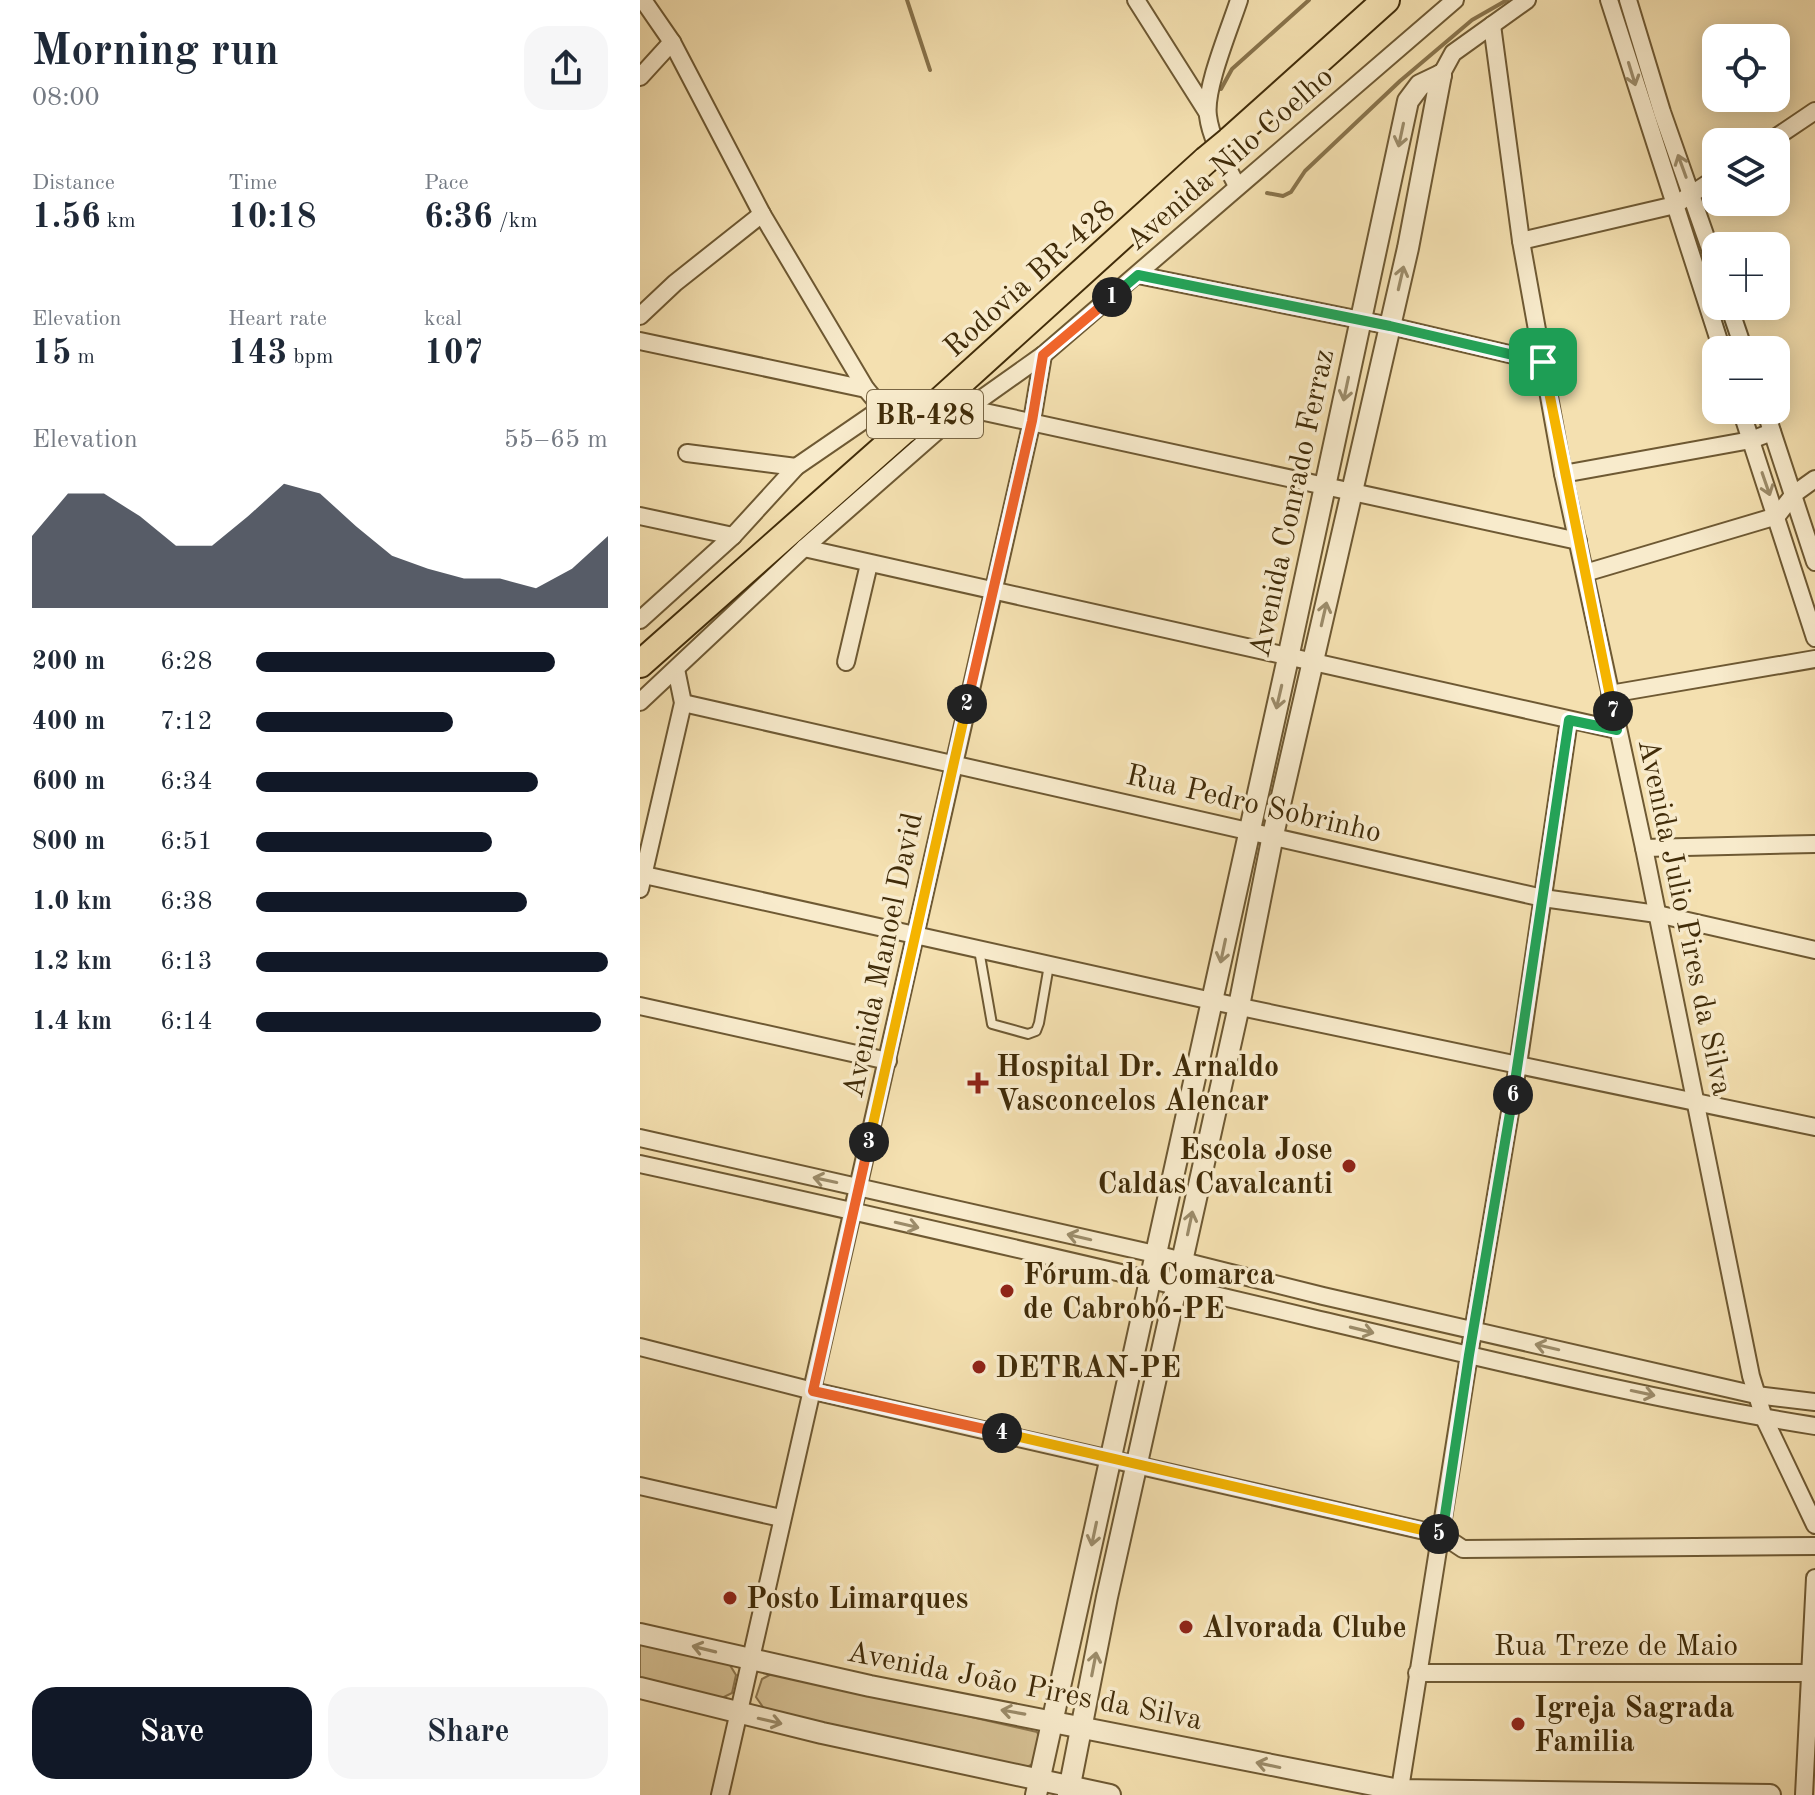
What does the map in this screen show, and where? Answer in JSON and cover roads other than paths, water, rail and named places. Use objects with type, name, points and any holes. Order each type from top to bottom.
[{"type":"highway","name":"Rodovia BR-428","points":[[640,664],[919,420],[1386,0]]},
{"type":"street","points":[[641,0],[672,42],[762,214],[866,389],[902,432]]},
{"type":"street","points":[[1136,0],[1207,112]]},
{"type":"street","points":[[1237,186],[1211,132],[1207,112],[1211,87],[1239,0]]},
{"type":"street","name":"Avenida Nilo Coelho","points":[[640,702],[804,548],[966,408],[1043,355],[1455,0]]},
{"type":"street","points":[[1441,75],[1453,53],[1527,0]]},
{"type":"street","points":[[1609,0],[1717,336]]},
{"type":"street","points":[[1628,0],[1662,112],[1705,232]]},
{"type":"street","name":"Avenida Julio Pires da Silva","points":[[1492,25],[1521,241],[1563,474],[1644,848],[1756,1395],[1798,1493],[1815,1522]]},
{"type":"street","points":[[640,77],[672,42]]},
{"type":"street","name":"Avenida Conrado Ferraz","points":[[1038,1787],[1408,101],[1420,85],[1441,75]]},
{"type":"street","name":"Avenida Conrado Ferraz","points":[[1069,1790],[1107,1597],[1239,1006],[1273,835],[1390,326],[1441,75]]},
{"type":"street","points":[[1790,128],[1815,111]]},
{"type":"street","points":[[1646,119],[1662,112]]},
{"type":"street","points":[[1521,241],[1675,205],[1702,187]]},
{"type":"street","points":[[1386,206],[1415,211]]},
{"type":"street","points":[[640,316],[675,283],[762,214]]},
{"type":"street","points":[[1138,275],[1390,326],[1543,362]]},
{"type":"street","points":[[640,341],[866,389]]},
{"type":"street","name":"Avenida Manoel David","points":[[720,1795],[1032,421],[1043,355]]},
{"type":"street","points":[[640,620],[733,536],[796,467],[882,408]]},
{"type":"street","points":[[966,408],[1578,541]]},
{"type":"street","points":[[1746,424],[1815,638]]},
{"type":"street","points":[[1769,424],[1815,562]]},
{"type":"street","points":[[1563,474],[1751,440],[1772,432]]},
{"type":"street","points":[[687,453],[796,467]]},
{"type":"street","points":[[1585,573],[1777,516],[1794,494],[1815,479]]},
{"type":"street","points":[[640,516],[733,536]]},
{"type":"street","points":[[804,548],[1617,730]]},
{"type":"street","points":[[846,662],[869,564]]},
{"type":"street","points":[[1306,575],[1332,581]]},
{"type":"street","points":[[1610,694],[1815,659]]},
{"type":"street","points":[[676,669],[683,703],[641,880],[1815,1127]]},
{"type":"street","name":"Rua Pedro Sobrinho","points":[[683,703],[1543,898],[1657,914],[1815,950]]},
{"type":"street","points":[[1399,1792],[1518,1065],[1569,720]]},
{"type":"street","points":[[1267,753],[1292,756]]},
{"type":"street","points":[[1644,848],[1815,844]]},
{"type":"street","points":[[1230,916],[1257,919]]},
{"type":"street","points":[[640,1006],[888,1061]]},
{"type":"street","points":[[1184,1130],[1209,1135]]},
{"type":"street","points":[[640,1138],[1155,1254],[1323,1296],[1756,1395],[1815,1402]]},
{"type":"street","points":[[715,1181],[720,1157]]},
{"type":"street","points":[[640,1164],[1612,1387],[1815,1426]]},
{"type":"street","points":[[1028,1252],[1032,1227]]},
{"type":"street","points":[[1318,1319],[1323,1296]]},
{"type":"street","points":[[640,1347],[813,1391],[1442,1535],[1463,1549],[1815,1546]]},
{"type":"street","points":[[1612,1387],[1616,1362]]},
{"type":"street","points":[[1130,1371],[1156,1375]]},
{"type":"street","points":[[640,1486],[781,1518]]},
{"type":"street","points":[[1815,1513],[1815,1522]]},
{"type":"street","points":[[1804,1795],[1813,1673],[1815,1578]]},
{"type":"street","points":[[1082,1593],[1107,1597]]},
{"type":"street","name":"Avenida João Pires da Silva","points":[[640,1634],[751,1661],[1399,1792],[1770,1795]]},
{"type":"street","name":"Rua Treze de Maio","points":[[1417,1673],[1813,1673]]},
{"type":"street","points":[[640,1688],[1038,1787],[1110,1795]]},
{"type":"lane","points":[[979,950],[992,1024],[1028,1034],[1036,1031],[1039,1023],[1049,965]]},
{"type":"waterway","points":[[907,0],[930,70]]},
{"type":"waterway","points":[[1221,89],[1232,69],[1309,0]]},
{"type":"waterway","points":[[1267,193],[1283,196],[1291,192],[1305,171],[1400,81],[1472,20],[1507,0]]},
{"type":"place","name":"Hospital Dr. Arnaldo Vasconcelos Alencar","points":[[978,1083]]},
{"type":"place","name":"Escola Jose Caldas Cavalcanti","points":[[1349,1166]]},
{"type":"place","name":"Fórum da Comarca de Cabrobó-PE","points":[[1007,1291]]},
{"type":"place","name":"DETRAN-PE","points":[[979,1367]]},
{"type":"place","name":"Posto Limarques","points":[[730,1598]]},
{"type":"place","name":"Alvorada Clube","points":[[1186,1627]]},
{"type":"place","name":"Igreja Sagrada Familia","points":[[1518,1724]]}]
